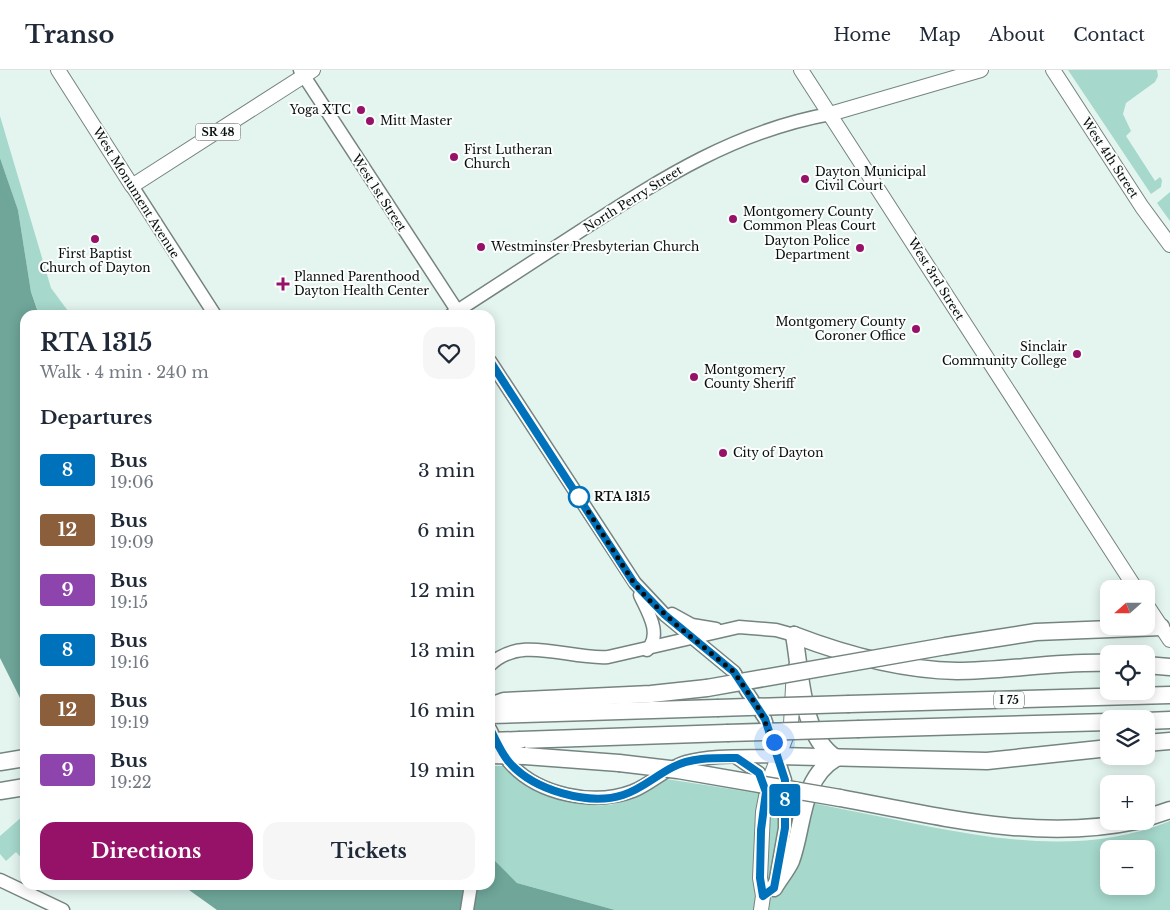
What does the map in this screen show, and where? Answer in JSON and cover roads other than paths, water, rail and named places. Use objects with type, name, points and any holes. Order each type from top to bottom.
[{"type":"highway","points":[[501,707],[707,688],[1036,632],[1166,634]]},
{"type":"highway","points":[[836,758],[825,751],[817,740],[807,714],[794,635],[826,647],[883,663],[937,670],[1100,663]]},
{"type":"highway","name":"I 75","points":[[501,707],[717,708],[1170,696]]},
{"type":"highway","points":[[1155,721],[1170,720]]},
{"type":"highway","name":"I 75","points":[[495,741],[1100,722]]},
{"type":"highway","points":[[1155,742],[1170,741]]},
{"type":"highway","points":[[778,756],[987,761],[1100,749]]},
{"type":"highway","points":[[495,755],[619,763],[678,770],[1026,830],[1080,830],[1100,827]]},
{"type":"highway","points":[[766,898],[790,863],[812,783],[825,765],[836,758]]},
{"type":"highway","points":[[0,762],[20,759]]},
{"type":"highway","points":[[0,791],[20,788]]},
{"type":"highway","points":[[1155,815],[1170,810]]},
{"type":"main road","name":"West Monument Avenue","points":[[58,70],[212,310]]},
{"type":"main road","name":"West 3rd Street","points":[[801,70],[1130,580]]},
{"type":"main road","points":[[830,114],[981,70]]},
{"type":"main road","name":"West 4th Street","points":[[1053,70],[1142,207],[1170,245]]},
{"type":"main road","name":"SR 48","points":[[132,186],[305,72]]},
{"type":"main road","name":"West 1st Street","points":[[305,72],[453,310]]},
{"type":"main road","name":"North Perry Street","points":[[462,310],[676,171],[720,148],[748,137],[810,118],[830,114]]},
{"type":"main road","points":[[495,369],[634,583],[647,598],[693,639],[734,672],[765,719],[785,780],[785,828],[766,898]]},
{"type":"main road","points":[[634,583],[655,634],[652,645],[647,650]]},
{"type":"main road","points":[[647,598],[692,625],[704,628],[766,628],[794,635],[791,724],[766,792],[761,830],[760,878],[766,898]]},
{"type":"main road","points":[[1155,618],[1166,634]]},
{"type":"main road","points":[[495,661],[502,655],[521,649],[574,656],[608,657],[647,650],[729,629]]},
{"type":"main road","points":[[495,738],[509,762],[523,775],[547,788],[587,797],[605,798],[621,795],[650,782],[673,767],[688,762],[778,756]]},
{"type":"main road","points":[[737,758],[759,773],[766,792]]},
{"type":"main road","points":[[0,880],[20,890]]},
{"type":"main road","points":[[21,890],[63,910]]},
{"type":"main road","points":[[467,910],[469,890]]},
{"type":"place","name":"Yoga XTC","points":[[361,110]]},
{"type":"place","name":"Mitt Master","points":[[370,121]]},
{"type":"place","name":"First Lutheran Church","points":[[454,157]]},
{"type":"place","name":"Dayton Municipal Civil Court","points":[[805,179]]},
{"type":"place","name":"Montgomery County Common Pleas Court","points":[[733,219]]},
{"type":"place","name":"First Baptist Church of Dayton","points":[[95,239]]},
{"type":"place","name":"Westminster Presbyterian Church","points":[[481,247]]},
{"type":"place","name":"Dayton Police Department","points":[[860,248]]},
{"type":"place","name":"Planned Parenthood Dayton Health Center","points":[[283,284]]},
{"type":"place","name":"Montgomery County Coroner Office","points":[[916,329]]},
{"type":"place","name":"Sinclair Community College","points":[[1077,354]]},
{"type":"place","name":"Montgomery County Sheriff","points":[[694,377]]},
{"type":"place","name":"City of Dayton","points":[[723,453]]},
{"type":"place","name":"RTA 1315","points":[[579,497]]}]
